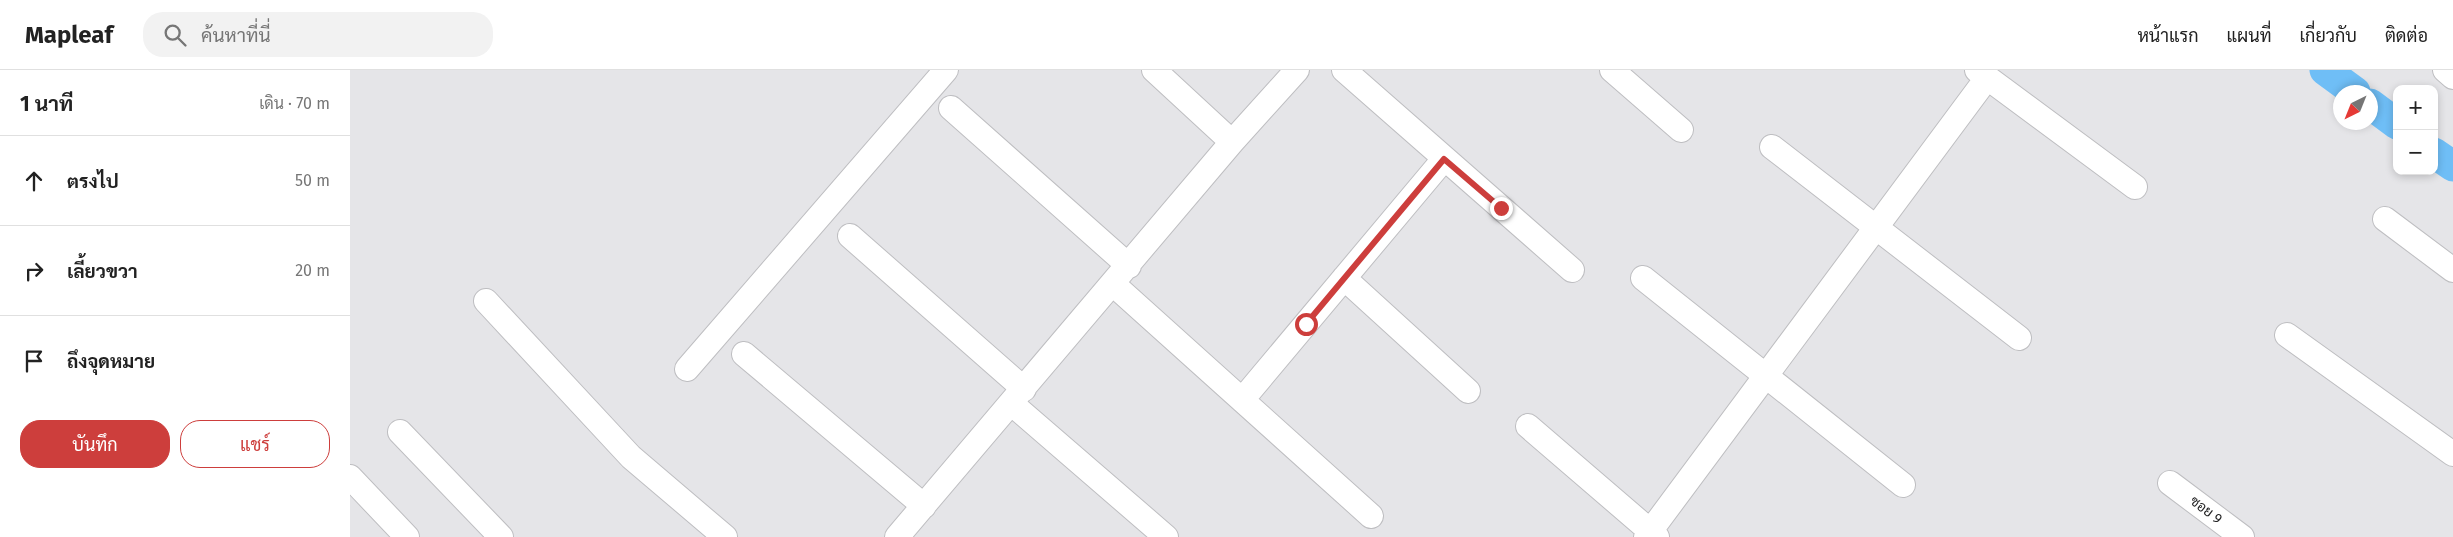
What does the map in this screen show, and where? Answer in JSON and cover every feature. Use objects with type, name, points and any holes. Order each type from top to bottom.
[{"type":"street","points":[[687,369],[946,70]]},
{"type":"street","points":[[1154,70],[1232,142]]},
{"type":"street","points":[[909,533],[924,506],[1232,142],[1297,70]]},
{"type":"street","points":[[1344,70],[1572,270]]},
{"type":"street","points":[[1612,70],[1681,130]]},
{"type":"street","points":[[2445,70],[2453,77]]},
{"type":"street","points":[[1528,426],[1651,535],[1765,375],[1875,228],[1982,74],[2135,186]]},
{"type":"street","points":[[951,108],[1128,266]]},
{"type":"street","points":[[1772,147],[2019,338]]},
{"type":"street","points":[[1242,400],[1444,159]]},
{"type":"street","points":[[2384,220],[2453,270]]},
{"type":"street","points":[[850,236],[1166,537]]},
{"type":"street","points":[[1344,278],[1468,392]]},
{"type":"street","points":[[1643,278],[1904,484]]},
{"type":"street","points":[[1113,284],[1371,516]]},
{"type":"street","points":[[486,301],[631,457],[725,537]]},
{"type":"street","points":[[2287,335],[2453,454]]},
{"type":"street","points":[[744,354],[924,506]]},
{"type":"street","points":[[400,432],[501,537]]},
{"type":"street","points":[[350,477],[407,537]]},
{"type":"street","name":"ซอย 9","points":[[2170,483],[2242,537]]},
{"type":"waterway","points":[[2325,70],[2345,85]]},
{"type":"waterway","points":[[2378,110],[2393,121]]},
{"type":"waterway","points":[[2438,156],[2453,166]]},
{"type":"route","points":[[1306,324],[1444,159],[1501,208]]}]
